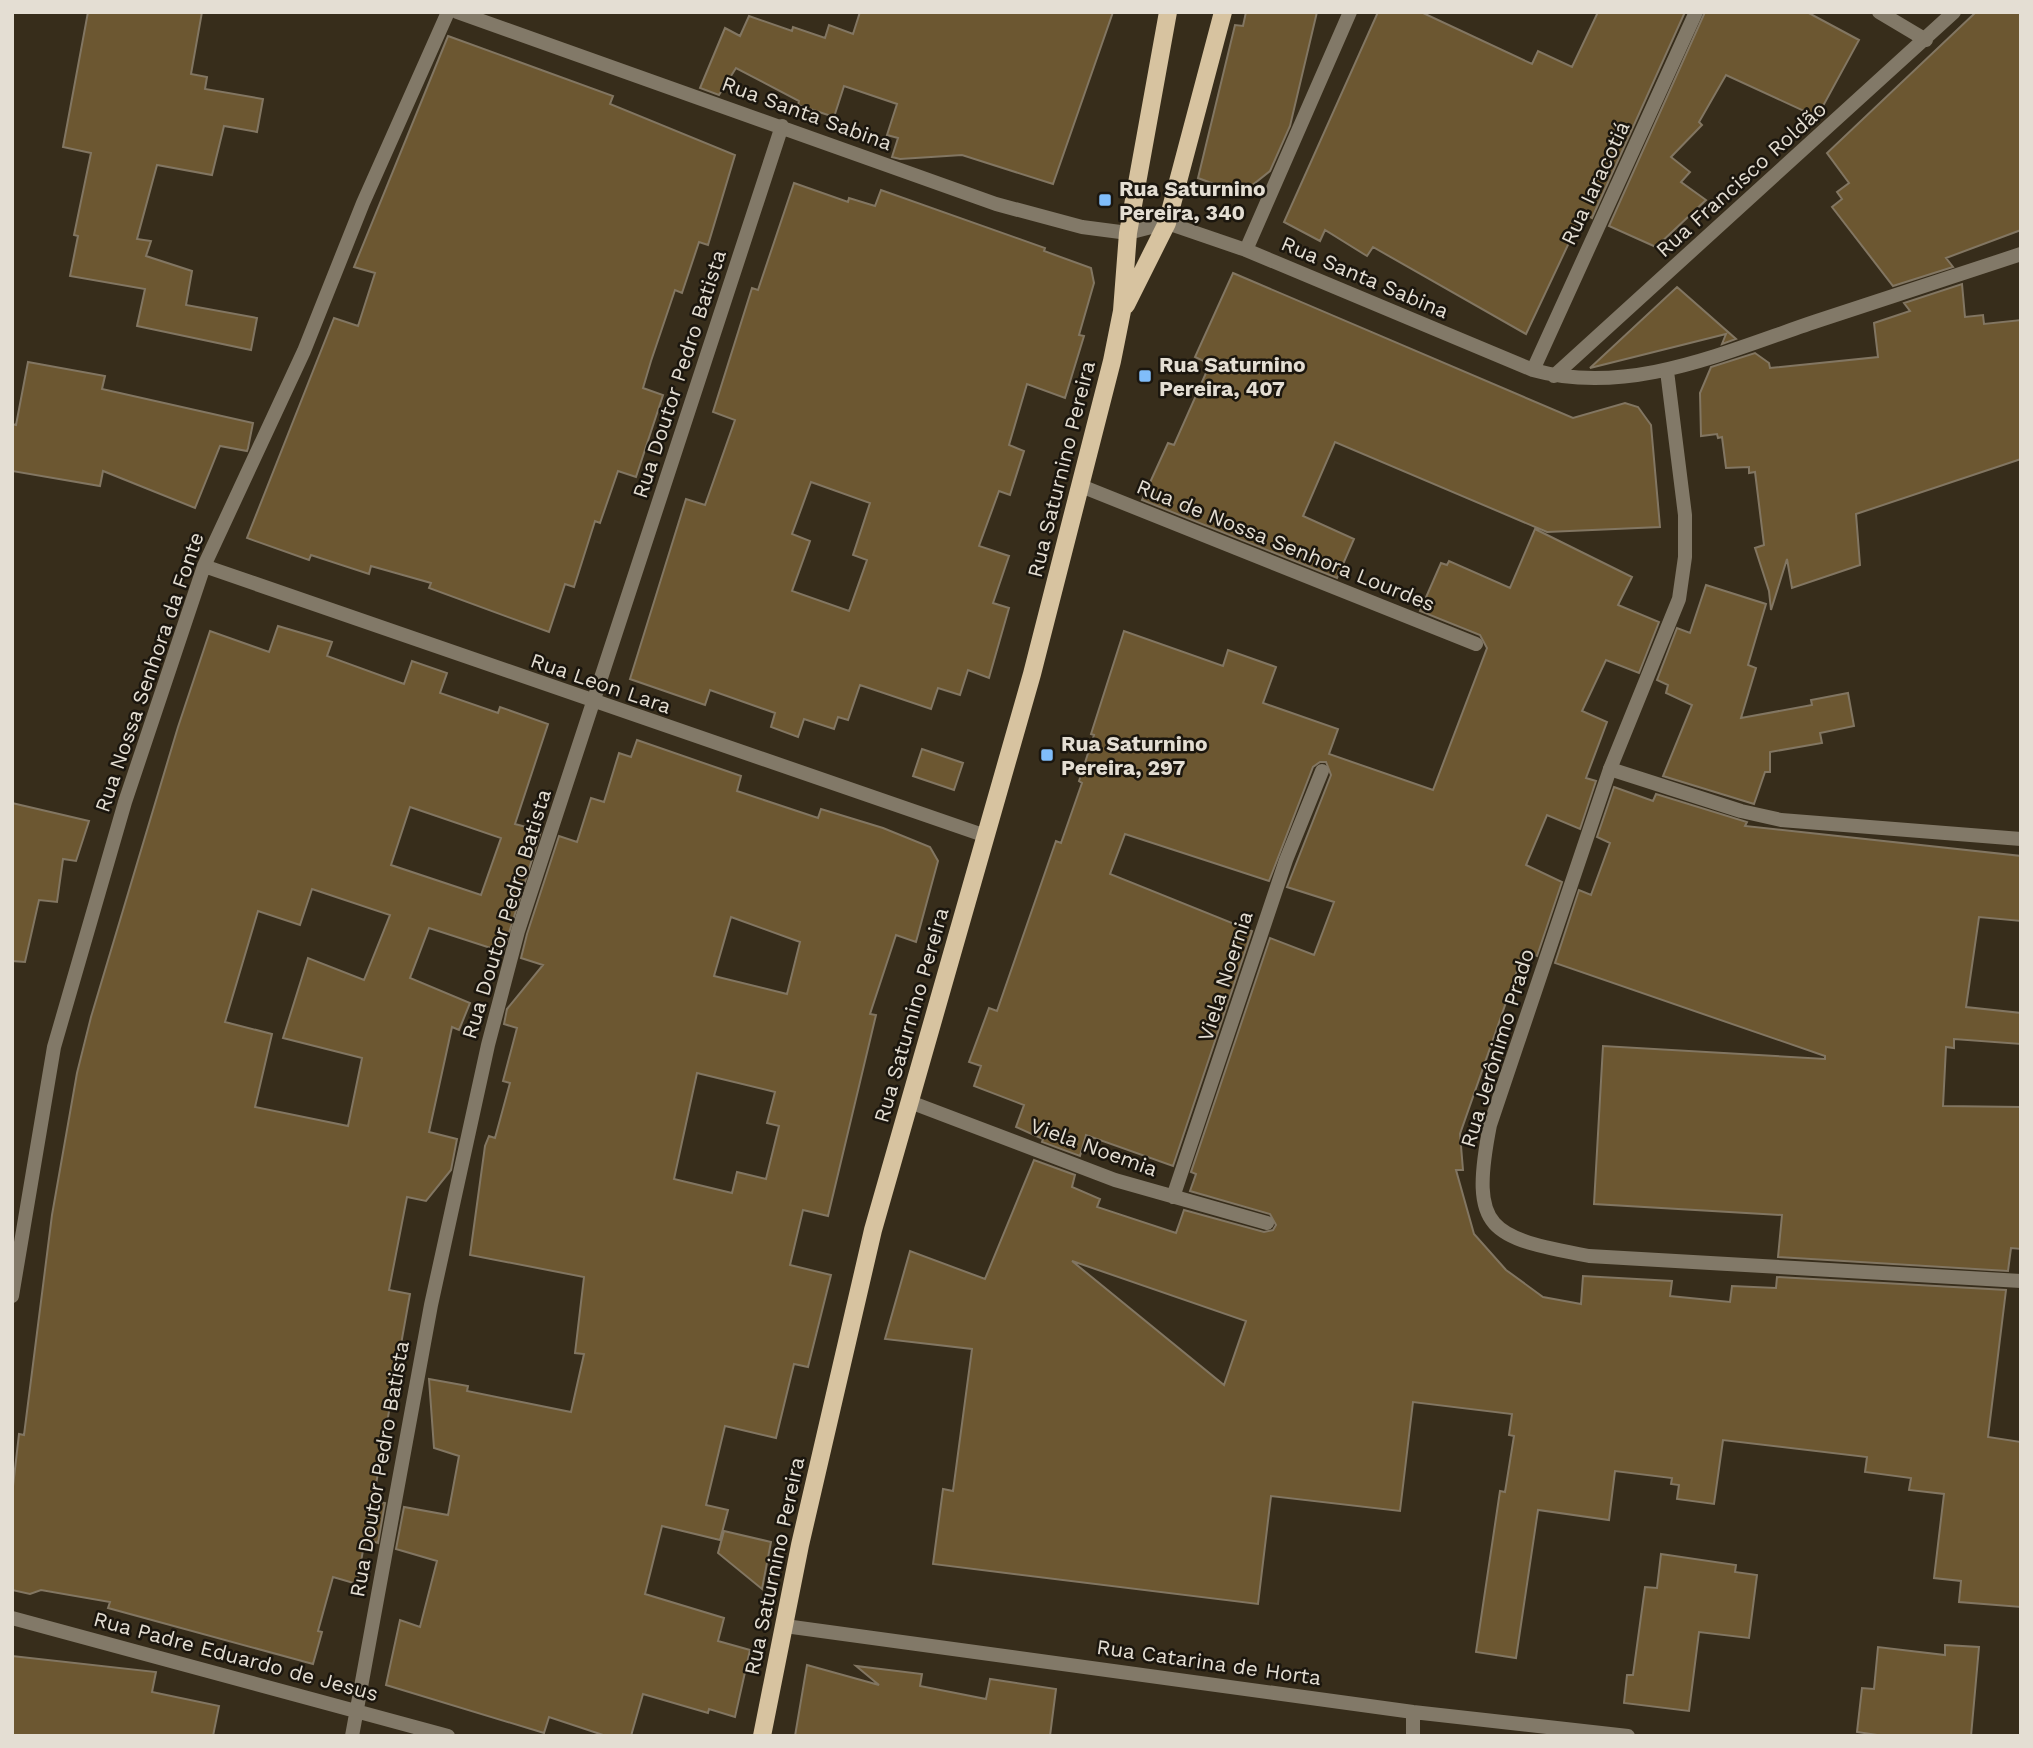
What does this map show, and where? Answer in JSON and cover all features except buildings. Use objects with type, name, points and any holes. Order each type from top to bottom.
[{"type":"main road","name":"Rua Saturnino Pereira","points":[[762,1736],[800,1545],[873,1230],[986,836],[1082,486],[1122,311],[1128,233],[1168,12]]},
{"type":"main road","name":"Rua Saturnino Pereira","points":[[1122,311],[1167,223],[1223,12]]},
{"type":"street","name":"Rua Nossa Senhora da Fonte","points":[[12,1296],[54,1047],[125,802],[204,566],[304,351],[363,203],[448,12]]},
{"type":"street","name":"Rua Santa Sabina","points":[[457,12],[996,204],[1082,228],[1128,233],[1167,223],[1246,250],[1533,370],[1554,376],[1590,380],[1667,371],[2021,254]]},
{"type":"street","points":[[1246,250],[1350,12]]},
{"type":"street","name":"Rua Iaracotiá","points":[[1533,370],[1696,12]]},
{"type":"street","points":[[1879,12],[1926,40]]},
{"type":"street","name":"Rua Francisco Roldão","points":[[1554,376],[1954,12]]},
{"type":"street","name":"Rua Doutor Pedro Batista","points":[[352,1736],[431,1305],[488,1045],[518,931],[782,126]]},
{"type":"street","name":"Rua Jerônimo Prado","points":[[1667,371],[1685,515],[1684,568],[1679,599],[1610,769],[1490,1125],[1481,1173],[1485,1210],[1496,1228],[1527,1244],[1589,1256],[2021,1281]]},
{"type":"street","name":"Rua de Nossa Senhora Lourdes","points":[[1082,486],[1476,644]]},
{"type":"street","name":"Rua Leon Lara","points":[[204,566],[593,703],[986,836]]},
{"type":"street","points":[[1610,769],[1741,811],[1781,820],[2021,839]]},
{"type":"street","name":"Viela Noernia","points":[[1173,1197],[1286,860],[1322,771]]},
{"type":"street","name":"Viela Noemia","points":[[910,1102],[1115,1180],[1267,1223]]},
{"type":"street","name":"Rua Padre Eduardo de Jesus","points":[[12,1618],[448,1736]]},
{"type":"street","name":"Rua Catarina de Horta","points":[[785,1626],[1413,1712],[1628,1736]]},
{"type":"street","points":[[1413,1712],[1413,1736]]},
{"type":"place","name":"Rua Saturnino Pereira, 340","points":[[1105,200]]},
{"type":"place","name":"Rua Saturnino Pereira, 407","points":[[1145,376]]},
{"type":"place","name":"Rua Saturnino Pereira, 297","points":[[1047,755]]}]
